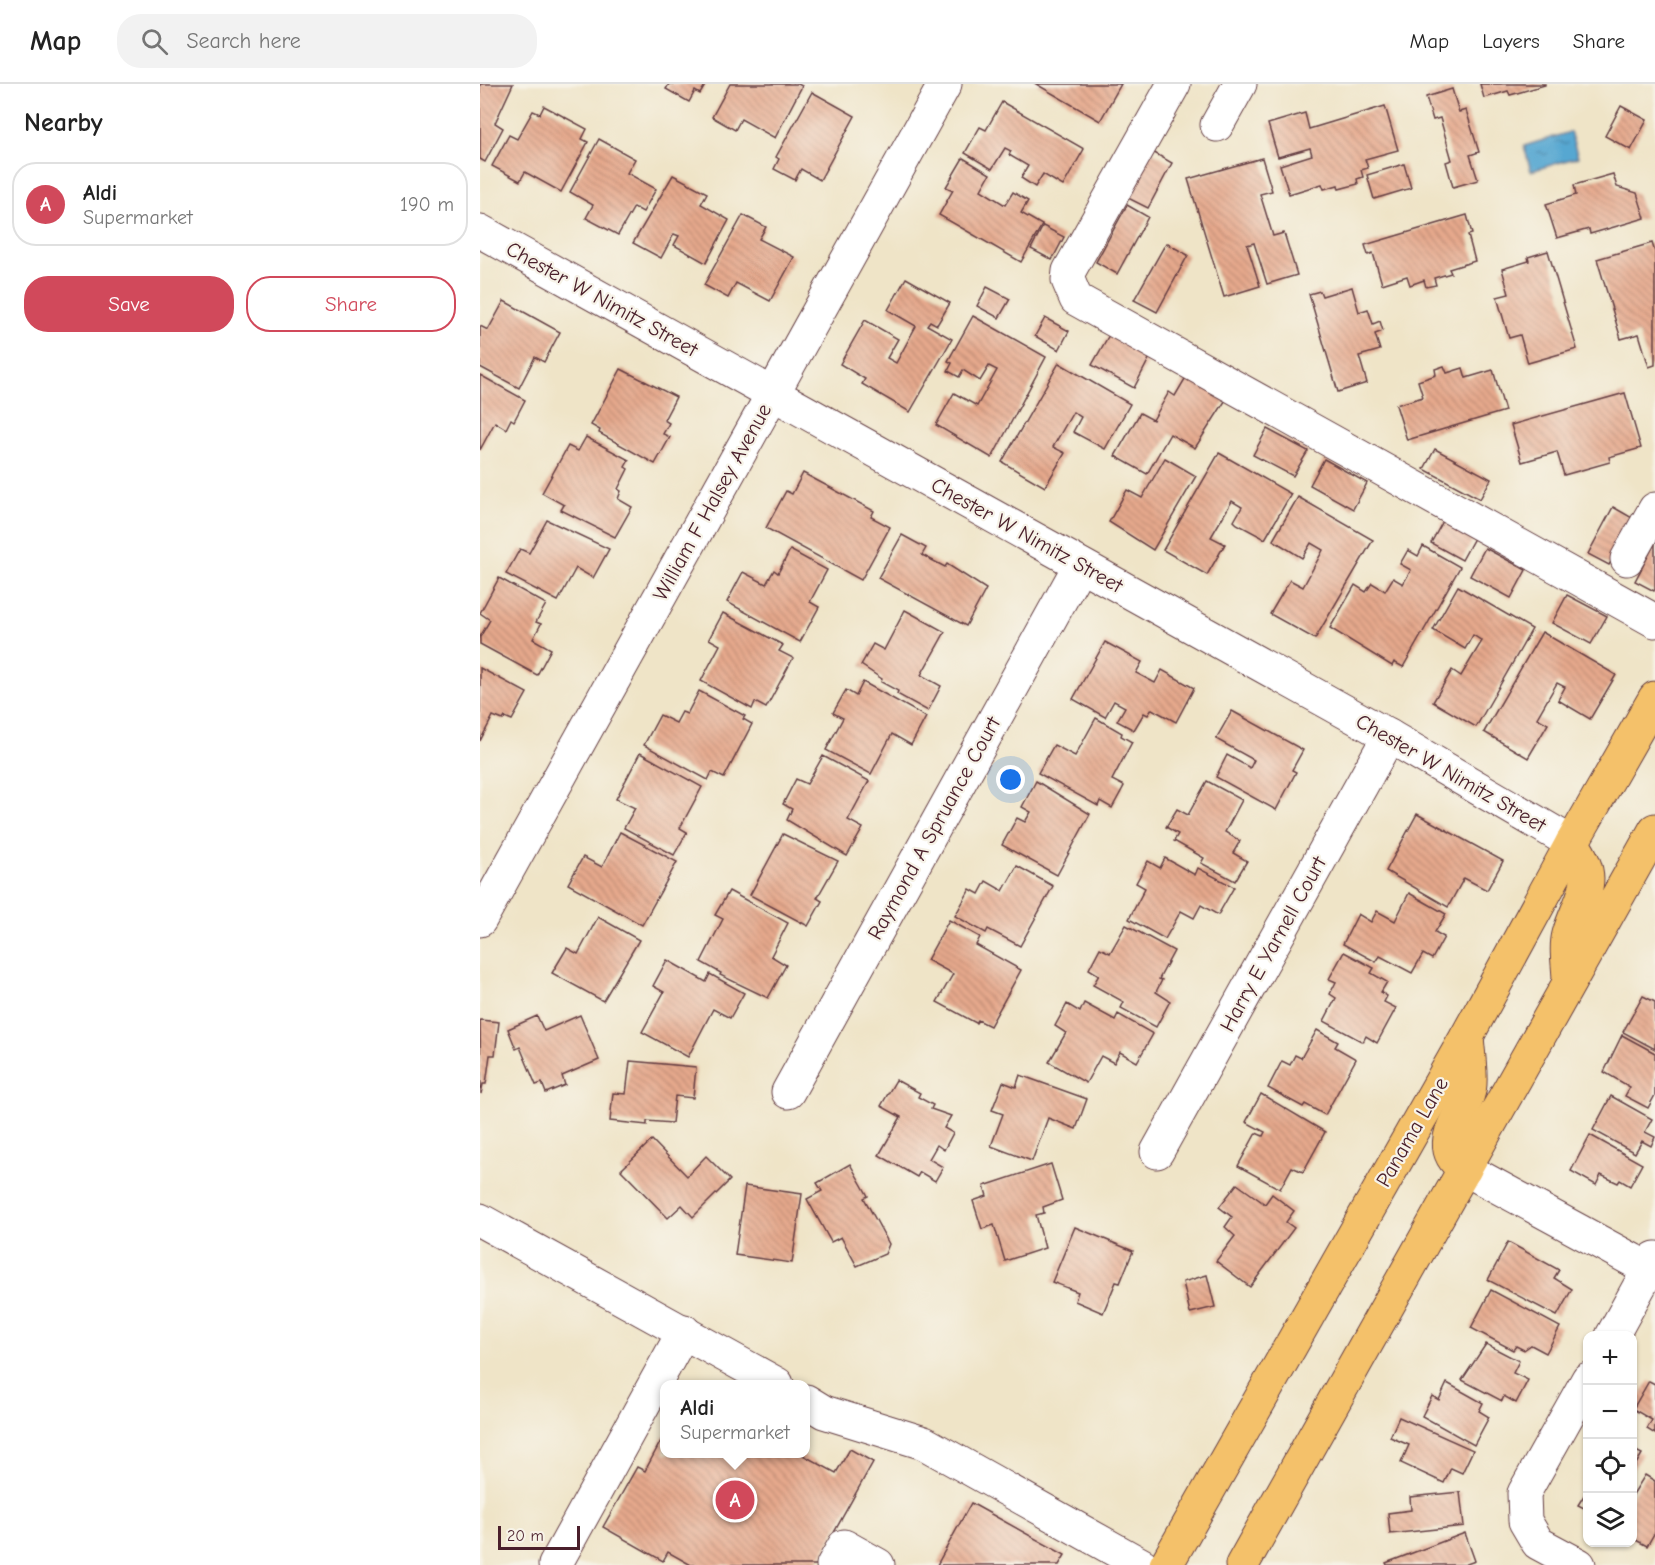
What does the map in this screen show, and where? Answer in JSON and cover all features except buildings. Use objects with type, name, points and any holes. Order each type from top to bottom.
[{"type":"main road","name":"Panama Lane","points":[[1166,1565],[1467,1036],[1572,843],[1655,698]]},
{"type":"main road","points":[[1242,1565],[1655,830]]},
{"type":"main road","points":[[1569,983],[1568,936],[1588,874],[1584,860],[1572,843]]},
{"type":"main road","points":[[1465,1168],[1454,1161],[1449,1148],[1451,1133],[1470,1085],[1467,1036]]},
{"type":"street","name":"William F Halsey Avenue","points":[[480,920],[945,84]]},
{"type":"street","points":[[1174,84],[1069,271],[1068,280],[1076,299],[1655,621]]},
{"type":"street","points":[[1217,125],[1240,84]]},
{"type":"street","name":"Chester W Nimitz Street","points":[[480,231],[1389,736],[1572,843]]},
{"type":"street","points":[[1627,560],[1655,509]]},
{"type":"street","name":"Raymond A Spruance Court","points":[[788,1092],[1080,565]]},
{"type":"street","name":"Harry E Yarnell Court","points":[[1157,1152],[1389,736]]},
{"type":"street","points":[[1465,1168],[1652,1263],[1614,1331]]},
{"type":"street","points":[[480,1220],[770,1380]]},
{"type":"street","points":[[555,1565],[684,1331]]},
{"type":"street","points":[[1579,1565],[1538,1543],[1525,1521],[1524,1493],[1584,1385]]},
{"type":"street","points":[[810,1403],[824,1412],[924,1443],[1142,1565]]},
{"type":"street","points":[[833,1565],[844,1546],[878,1565]]},
{"type":"water","points":[[1570,132],[1578,157],[1531,171],[1524,146]]},
{"type":"place","name":"Aldi","points":[[735,1500]]}]
